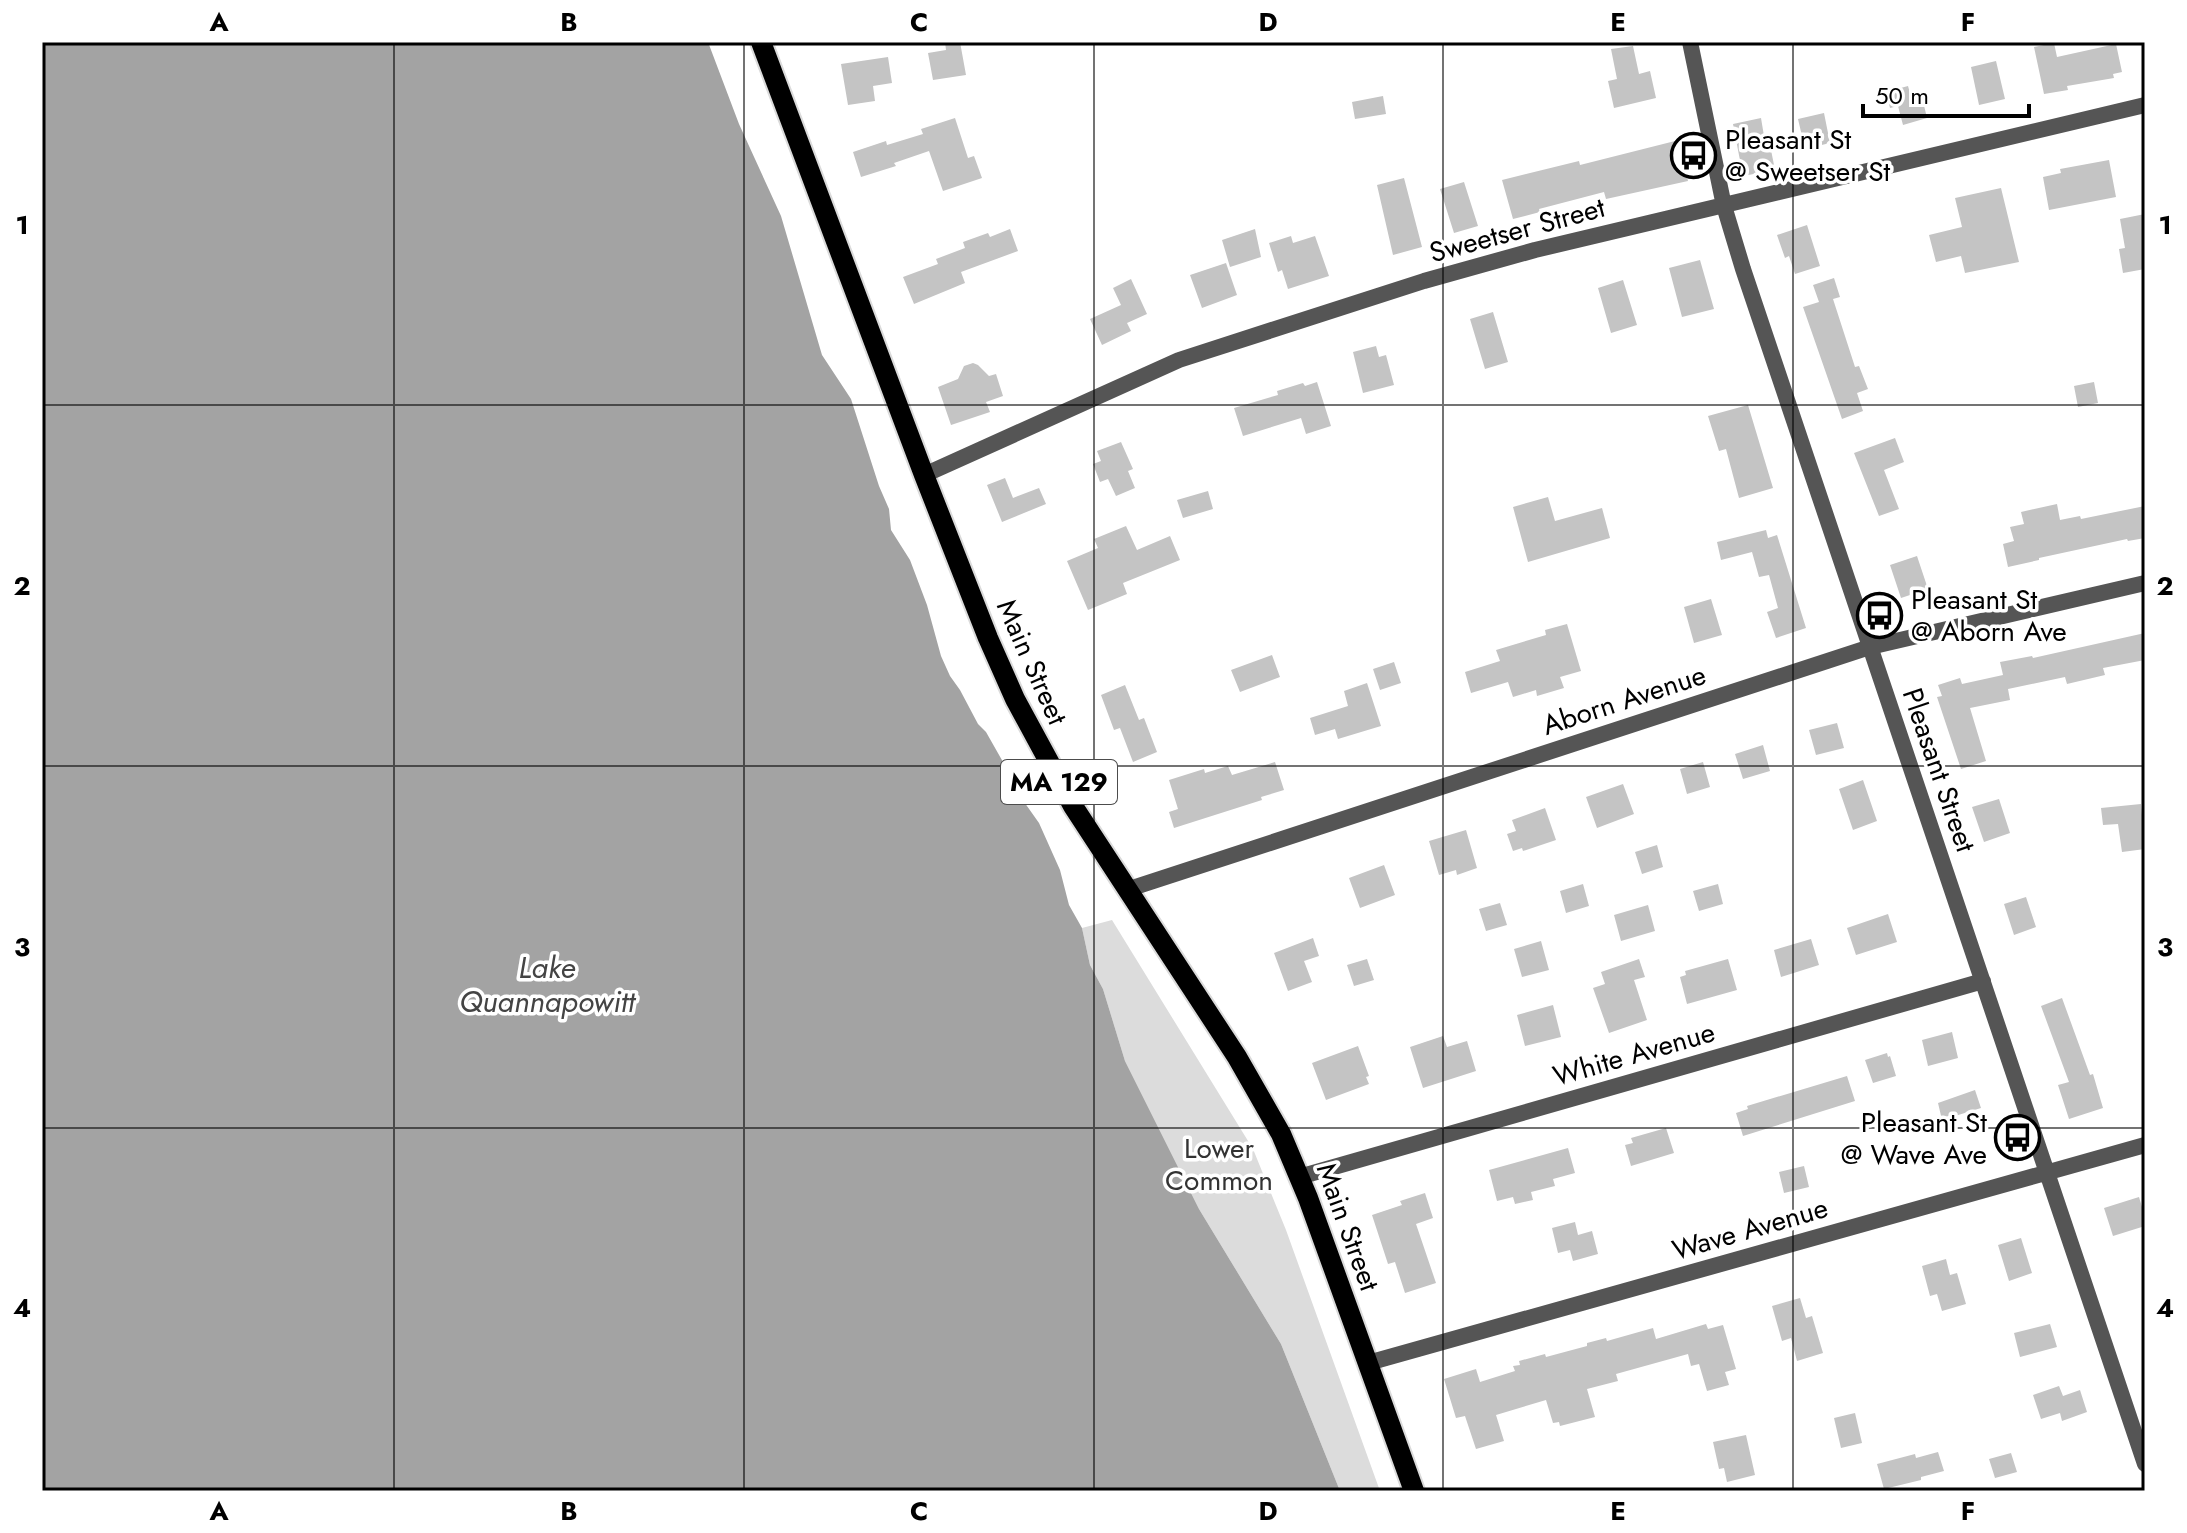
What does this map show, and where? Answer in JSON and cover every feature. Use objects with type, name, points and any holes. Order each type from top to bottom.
[{"type":"main road","name":"Main Street","points":[[761,42],[924,475],[1015,699],[1073,806],[1247,1073],[1281,1134],[1414,1491]]},
{"type":"street","name":"Pleasant Street","points":[[1690,42],[1724,206],[1743,269],[2145,1464]]},
{"type":"street","name":"Sweetser Street","points":[[924,475],[1148,372],[1211,348],[1478,265],[2145,105]]},
{"type":"street","name":"Aborn Avenue","points":[[1126,890],[1870,647],[2145,583]]},
{"type":"street","name":"White Avenue","points":[[1299,1177],[1983,981]]},
{"type":"street","name":"Wave Avenue","points":[[1368,1363],[2145,1145]]},
{"type":"green space","name":"Lower Common","points":[[1112,920],[1253,1149],[1286,1230],[1380,1491],[1340,1491],[1281,1344],[1199,1209],[1125,1061],[1103,989],[1090,965],[1082,928]]},
{"type":"water","name":"Lake Quannapowitt","points":[[42,42],[708,42],[739,124],[781,216],[822,355],[851,399],[889,509],[891,530],[910,560],[941,656],[1007,769],[1015,789],[1039,823],[1060,870],[1069,905],[1082,928],[1090,965],[1103,989],[1125,1061],[1199,1209],[1281,1344],[1340,1491],[42,1491]]},
{"type":"building","points":[[945,42],[960,42],[966,75],[933,80],[928,53],[946,50]]},
{"type":"building","points":[[2054,43],[2057,57],[2116,44],[2122,72],[2113,74],[2114,78],[2067,86],[2068,90],[2044,94],[2034,47]]},
{"type":"building","points":[[1633,46],[1639,74],[1650,71],[1656,98],[1614,108],[1608,81],[1617,79],[1611,49]]},
{"type":"building","points":[[888,57],[892,83],[873,86],[875,101],[848,105],[841,64]]},
{"type":"building","points":[[1996,61],[2005,99],[1979,105],[1971,67]]},
{"type":"building","points":[[1908,86],[1912,100],[1922,97],[1927,118],[1903,125],[1898,106],[1890,108],[1886,92]]},
{"type":"building","points":[[1383,96],[1386,114],[1355,119],[1352,102]]},
{"type":"building","points":[[1824,113],[1830,143],[1805,149],[1798,119]]},
{"type":"building","points":[[955,118],[968,158],[974,156],[982,178],[943,191],[929,151],[861,177],[853,152],[886,141],[887,145],[923,134],[921,129]]},
{"type":"building","points":[[1761,118],[1775,170],[1743,176],[1733,124]]},
{"type":"building","points":[[1679,140],[1688,181],[1606,199],[1604,192],[1513,219],[1502,180],[1579,161],[1580,165]]},
{"type":"building","points":[[2109,160],[2116,197],[2049,210],[2043,177],[2061,173],[2060,169]]},
{"type":"building","points":[[1404,178],[1422,247],[1393,255],[1377,185]]},
{"type":"building","points":[[1464,182],[1478,226],[1454,233],[1440,189]]},
{"type":"building","points":[[2001,188],[2019,262],[1965,273],[1961,256],[1936,262],[1929,235],[1962,227],[1955,198]]},
{"type":"building","points":[[2145,214],[2145,269],[2123,273],[2119,249],[2125,248],[2120,219]]},
{"type":"building","points":[[1807,225],[1820,266],[1795,274],[1777,235]]},
{"type":"building","points":[[1010,229],[1018,251],[961,272],[965,283],[914,304],[903,277],[938,264],[936,259],[965,248],[963,242]]},
{"type":"building","points":[[1255,229],[1261,257],[1230,267],[1222,240]]},
{"type":"building","points":[[1291,236],[1293,243],[1315,236],[1329,276],[1288,289],[1282,270],[1278,272],[1269,243]]},
{"type":"building","points":[[1700,260],[1714,309],[1682,317],[1669,268]]},
{"type":"building","points":[[1226,263],[1237,295],[1202,308],[1190,275]]},
{"type":"building","points":[[1834,278],[1840,297],[1833,299],[1855,367],[1859,366],[1868,389],[1857,393],[1863,411],[1842,419],[1803,307],[1819,302],[1813,285]]},
{"type":"building","points":[[1131,279],[1147,314],[1127,323],[1131,331],[1102,345],[1090,319],[1121,305],[1113,288]]},
{"type":"building","points":[[1623,280],[1637,325],[1611,333],[1598,288]]},
{"type":"building","points":[[1493,312],[1508,362],[1485,369],[1470,319]]},
{"type":"building","points":[[1376,346],[1379,357],[1386,355],[1394,385],[1363,393],[1353,352]]},
{"type":"building","points":[[973,363],[989,376],[996,374],[1003,396],[986,402],[990,412],[951,425],[938,387],[958,379],[964,366]]},
{"type":"building","points":[[1317,382],[1331,426],[1306,434],[1301,418],[1243,436],[1234,408],[1278,395],[1277,391]]},
{"type":"building","points":[[2094,382],[2098,403],[2078,407],[2074,386]]},
{"type":"building","points":[[1748,405],[1773,488],[1739,498],[1726,449],[1719,451],[1708,416]]},
{"type":"building","points":[[1895,438],[1904,462],[1884,470],[1899,509],[1879,516],[1854,453]]},
{"type":"building","points":[[1121,442],[1133,469],[1128,471],[1135,488],[1116,496],[1108,479],[1100,482],[1093,464],[1101,461],[1097,451]]},
{"type":"building","points":[[1005,478],[1013,498],[1039,488],[1046,504],[1002,522],[987,485]]},
{"type":"building","points":[[1208,491],[1213,509],[1183,518],[1177,500]]},
{"type":"building","points":[[1548,497],[1555,521],[1602,508],[1610,538],[1528,562],[1513,507]]},
{"type":"building","points":[[2057,504],[2060,520],[2080,516],[2081,519],[2145,506],[2145,538],[2127,539],[2008,567],[2003,544],[2014,541],[2010,527],[2024,524],[2021,512]]},
{"type":"building","points":[[1126,526],[1137,550],[1170,536],[1180,560],[1123,583],[1127,594],[1088,610],[1067,561],[1098,548],[1094,539]]},
{"type":"building","points":[[1766,530],[1768,538],[1777,535],[1806,628],[1776,638],[1767,612],[1778,608],[1769,575],[1759,577],[1752,552],[1721,560],[1717,542]]},
{"type":"building","points":[[1917,556],[1928,589],[1901,598],[1890,565]]},
{"type":"building","points":[[1711,599],[1722,635],[1694,643],[1684,607]]},
{"type":"building","points":[[1567,624],[1581,671],[1560,677],[1564,688],[1537,696],[1536,690],[1513,697],[1508,682],[1471,693],[1465,672],[1500,661],[1496,650],[1546,635],[1545,630]]},
{"type":"building","points":[[2145,633],[2145,660],[2103,668],[2105,675],[2067,684],[2065,677],[2008,689],[2010,700],[1970,708],[1986,761],[1961,769],[1937,697],[1942,696],[1938,685],[1960,678],[1962,684],[2003,675],[2000,662],[2033,658]]},
{"type":"building","points":[[1272,655],[1280,677],[1240,692],[1231,670]]},
{"type":"building","points":[[1394,662],[1401,683],[1380,690],[1373,669]]},
{"type":"building","points":[[1367,683],[1381,726],[1338,739],[1335,729],[1315,735],[1310,718],[1348,706],[1344,691]]},
{"type":"building","points":[[1125,685],[1139,720],[1144,718],[1157,752],[1133,762],[1120,728],[1114,730],[1101,695]]},
{"type":"building","points":[[1837,723],[1844,748],[1816,755],[1809,730]]},
{"type":"building","points":[[1763,745],[1770,771],[1743,779],[1735,754]]},
{"type":"building","points":[[1275,762],[1284,790],[1174,828],[1169,812],[1178,809],[1169,780],[1204,769],[1205,773],[1228,766],[1232,775]]},
{"type":"building","points":[[1703,762],[1710,787],[1687,794],[1680,769]]},
{"type":"building","points":[[1863,780],[1877,821],[1853,830],[1839,789]]},
{"type":"building","points":[[1623,784],[1634,814],[1597,828],[1586,797]]},
{"type":"building","points":[[1999,799],[2010,833],[1984,842],[1972,807]]},
{"type":"building","points":[[2141,804],[2145,849],[2122,852],[2118,824],[2103,825],[2101,808]]},
{"type":"building","points":[[1545,808],[1556,840],[1523,851],[1522,848],[1513,851],[1507,834],[1516,831],[1512,820]]},
{"type":"building","points":[[1466,830],[1477,868],[1457,875],[1456,870],[1439,875],[1429,841]]},
{"type":"building","points":[[1657,845],[1663,867],[1642,874],[1635,852]]},
{"type":"building","points":[[1384,865],[1395,895],[1360,908],[1349,878]]},
{"type":"building","points":[[1583,884],[1589,906],[1566,913],[1560,891]]},
{"type":"building","points":[[1718,884],[1723,904],[1699,911],[1693,891]]},
{"type":"building","points":[[2026,897],[2036,927],[2014,935],[2004,904]]},
{"type":"building","points":[[1500,903],[1507,925],[1486,931],[1479,909]]},
{"type":"building","points":[[1648,905],[1655,931],[1621,941],[1614,915]]},
{"type":"building","points":[[1888,914],[1897,942],[1856,955],[1847,928]]},
{"type":"building","points":[[1313,938],[1319,956],[1304,961],[1312,982],[1288,991],[1274,953]]},
{"type":"building","points":[[1811,939],[1819,965],[1781,977],[1774,950]]},
{"type":"building","points":[[1541,941],[1549,970],[1522,977],[1514,949]]},
{"type":"building","points":[[1367,959],[1374,980],[1354,986],[1347,965]]},
{"type":"building","points":[[1639,959],[1645,977],[1634,980],[1647,1020],[1609,1033],[1593,988],[1605,984],[1601,972]]},
{"type":"building","points":[[1728,959],[1737,990],[1687,1004],[1680,977],[1686,975],[1685,971]]},
{"type":"building","points":[[2062,998],[2090,1075],[2093,1074],[2103,1108],[2069,1119],[2058,1085],[2069,1082],[2041,1006]]},
{"type":"building","points":[[1553,1005],[1561,1037],[1525,1046],[1517,1015]]},
{"type":"building","points":[[1952,1032],[1958,1058],[1928,1066],[1922,1040]]},
{"type":"building","points":[[1443,1036],[1447,1047],[1467,1041],[1476,1071],[1423,1088],[1410,1047]]},
{"type":"building","points":[[1358,1046],[1369,1084],[1326,1100],[1312,1063]]},
{"type":"building","points":[[1887,1053],[1896,1076],[1873,1083],[1865,1060]]},
{"type":"building","points":[[1847,1076],[1855,1101],[1743,1136],[1736,1113],[1748,1109],[1747,1106]]},
{"type":"building","points":[[1975,1090],[1981,1108],[1942,1120],[1938,1103]]},
{"type":"building","points":[[1666,1128],[1674,1153],[1631,1166],[1625,1145],[1633,1143],[1631,1138]]},
{"type":"building","points":[[1568,1148],[1575,1173],[1553,1179],[1555,1186],[1531,1192],[1533,1200],[1515,1204],[1513,1197],[1497,1201],[1489,1170]]},
{"type":"building","points":[[1804,1166],[1809,1187],[1784,1193],[1779,1172]]},
{"type":"building","points":[[1425,1193],[1433,1218],[1416,1224],[1436,1283],[1405,1293],[1395,1262],[1388,1264],[1372,1215]]},
{"type":"building","points":[[2139,1197],[2145,1226],[2113,1236],[2104,1208]]},
{"type":"building","points":[[1575,1222],[1578,1235],[1592,1231],[1598,1254],[1573,1261],[1570,1250],[1558,1253],[1552,1228]]},
{"type":"building","points":[[2021,1238],[2032,1273],[2009,1281],[1998,1245]]},
{"type":"building","points":[[1946,1259],[1950,1275],[1957,1273],[1966,1304],[1942,1311],[1937,1294],[1930,1296],[1922,1266]]},
{"type":"building","points":[[1800,1298],[1806,1318],[1812,1316],[1823,1353],[1797,1361],[1791,1338],[1782,1341],[1772,1306]]},
{"type":"building","points":[[1706,1324],[1708,1329],[1723,1325],[1736,1369],[1725,1372],[1729,1385],[1707,1391],[1699,1364],[1691,1366],[1688,1354],[1616,1374],[1618,1381],[1587,1389],[1595,1417],[1560,1426],[1559,1422],[1553,1423],[1546,1400],[1496,1415],[1504,1441],[1476,1449],[1465,1416],[1456,1418],[1444,1379],[1476,1369],[1480,1382],[1515,1371],[1513,1366],[1520,1365],[1519,1361],[1545,1354],[1546,1357],[1606,1338],[1607,1341],[1653,1328],[1656,1339]]},
{"type":"building","points":[[2050,1324],[2057,1347],[2020,1357],[2014,1333]]},
{"type":"building","points":[[2059,1386],[2063,1396],[2080,1390],[2087,1412],[2062,1421],[2060,1413],[2041,1419],[2033,1395]]},
{"type":"building","points":[[1855,1413],[1862,1443],[1841,1448],[1834,1418]]},
{"type":"building","points":[[1746,1435],[1755,1475],[1727,1482],[1724,1468],[1719,1469],[1713,1442]]},
{"type":"building","points":[[1938,1452],[1944,1471],[1884,1489],[1877,1464],[1915,1454],[1916,1458]]},
{"type":"building","points":[[2011,1453],[2017,1472],[1995,1478],[1989,1459]]},
{"type":"place","name":"Pleasant St @ Sweetser St","points":[[1694,155]]},
{"type":"place","name":"Pleasant St @ Aborn Ave","points":[[1880,615]]},
{"type":"place","name":"Pleasant St @ Wave Ave","points":[[2018,1138]]}]
